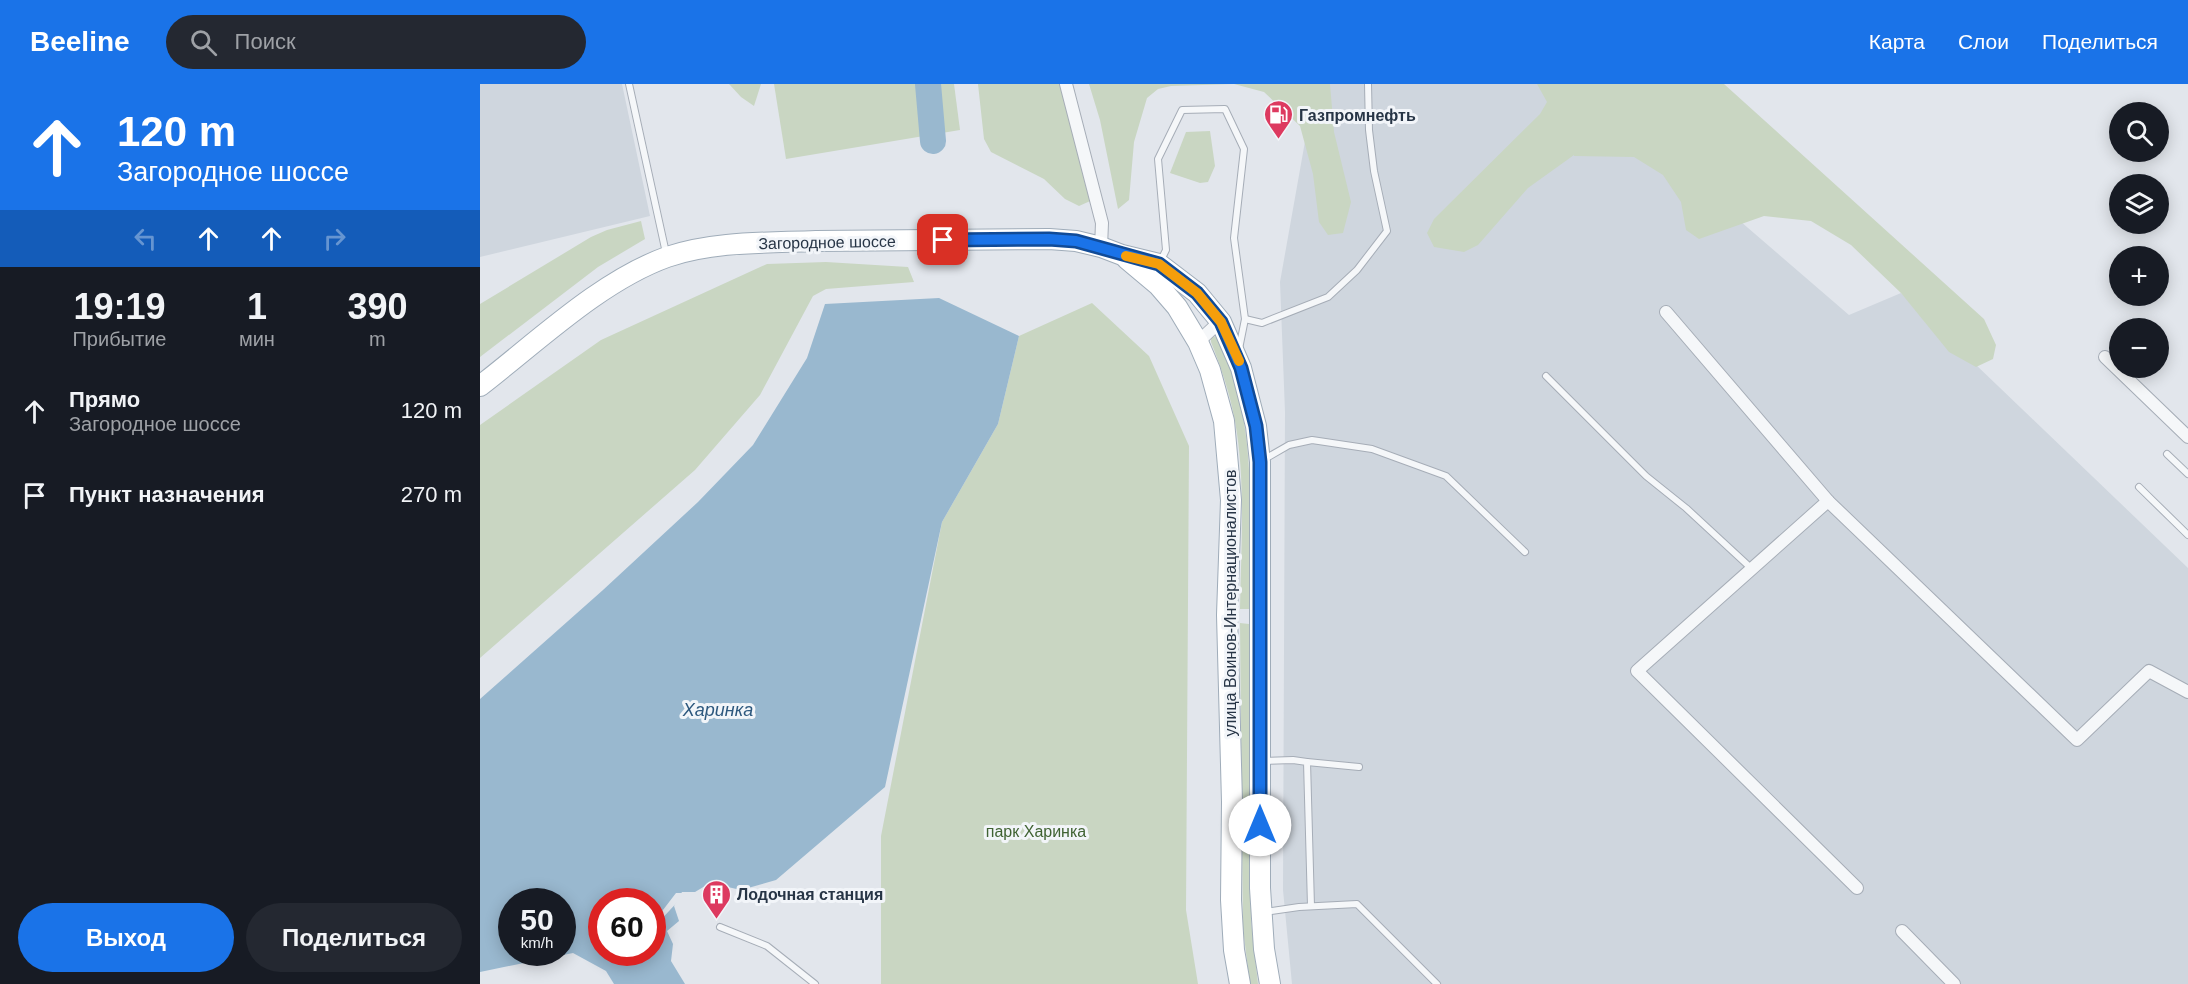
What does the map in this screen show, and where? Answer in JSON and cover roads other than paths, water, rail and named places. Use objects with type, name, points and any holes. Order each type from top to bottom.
[{"type":"main road","name":"Загородное шоссе","points":[[480,386],[610,286],[667,257],[716,247],[775,242],[1049,239],[1076,241],[1122,255],[1197,293],[1221,322],[1237,356],[1256,426],[1260,462],[1261,572]]},
{"type":"main road","name":"улица Воинов-Интернационалистов","points":[[1155,272],[1158,285],[1177,307],[1198,342],[1210,370],[1224,421],[1229,458],[1231,557],[1227,615],[1232,802],[1231,900],[1234,950],[1240,984]]},
{"type":"main road","name":"улица Воинов-Интернационалистов","points":[[1261,572],[1261,912],[1270,984]]},
{"type":"street","points":[[1066,84],[1102,223],[1101,247]]},
{"type":"street","points":[[1666,312],[1828,501],[2077,740],[2150,671],[2188,692]]},
{"type":"street","points":[[1198,342],[1221,322]]},
{"type":"street","points":[[2105,357],[2188,437]]},
{"type":"street","points":[[1828,501],[1637,671],[1857,888]]},
{"type":"street","points":[[1902,931],[1954,984]]},
{"type":"lane","points":[[629,84],[667,257]]},
{"type":"lane","points":[[1245,319],[1262,323],[1328,297],[1357,270],[1387,231],[1372,161],[1368,84]]},
{"type":"lane","points":[[1155,272],[1166,250],[1158,159],[1182,110],[1225,109],[1244,149],[1234,238],[1245,319],[1237,356]]},
{"type":"lane","points":[[1546,376],[1646,476],[1686,508],[1752,569]]},
{"type":"lane","points":[[1260,462],[1289,445],[1312,440],[1372,449],[1446,476],[1524,552]]},
{"type":"lane","points":[[2167,454],[2188,474]]},
{"type":"lane","points":[[2139,487],[2188,535]]},
{"type":"lane","points":[[1260,761],[1293,760],[1359,767]]},
{"type":"lane","points":[[1307,762],[1311,906]]},
{"type":"lane","points":[[1261,912],[1311,906],[1357,904],[1437,984]]},
{"type":"lane","points":[[720,927],[767,946],[815,984]]},
{"type":"water","name":"Харинка","points":[[939,298],[1019,336],[998,424],[942,522],[885,787],[776,880],[741,890],[710,883],[695,892],[682,892],[674,906],[679,921],[667,931],[673,944],[671,961],[685,984],[614,984],[606,971],[597,966],[666,966],[666,888],[588,888],[588,961],[576,955],[576,888],[498,888],[498,966],[509,966],[480,972],[480,699],[698,502],[753,445],[807,358],[825,304]]},
{"type":"waterway","name":"Харинка","points":[[928,84],[933,141]]},
{"type":"place","name":"Газпромнефть","points":[[1278,140]]},
{"type":"place","name":"Лодочная станция","points":[[716,920]]},
{"type":"park label","name":"парк Харинка","points":[[1036,831]]}]
